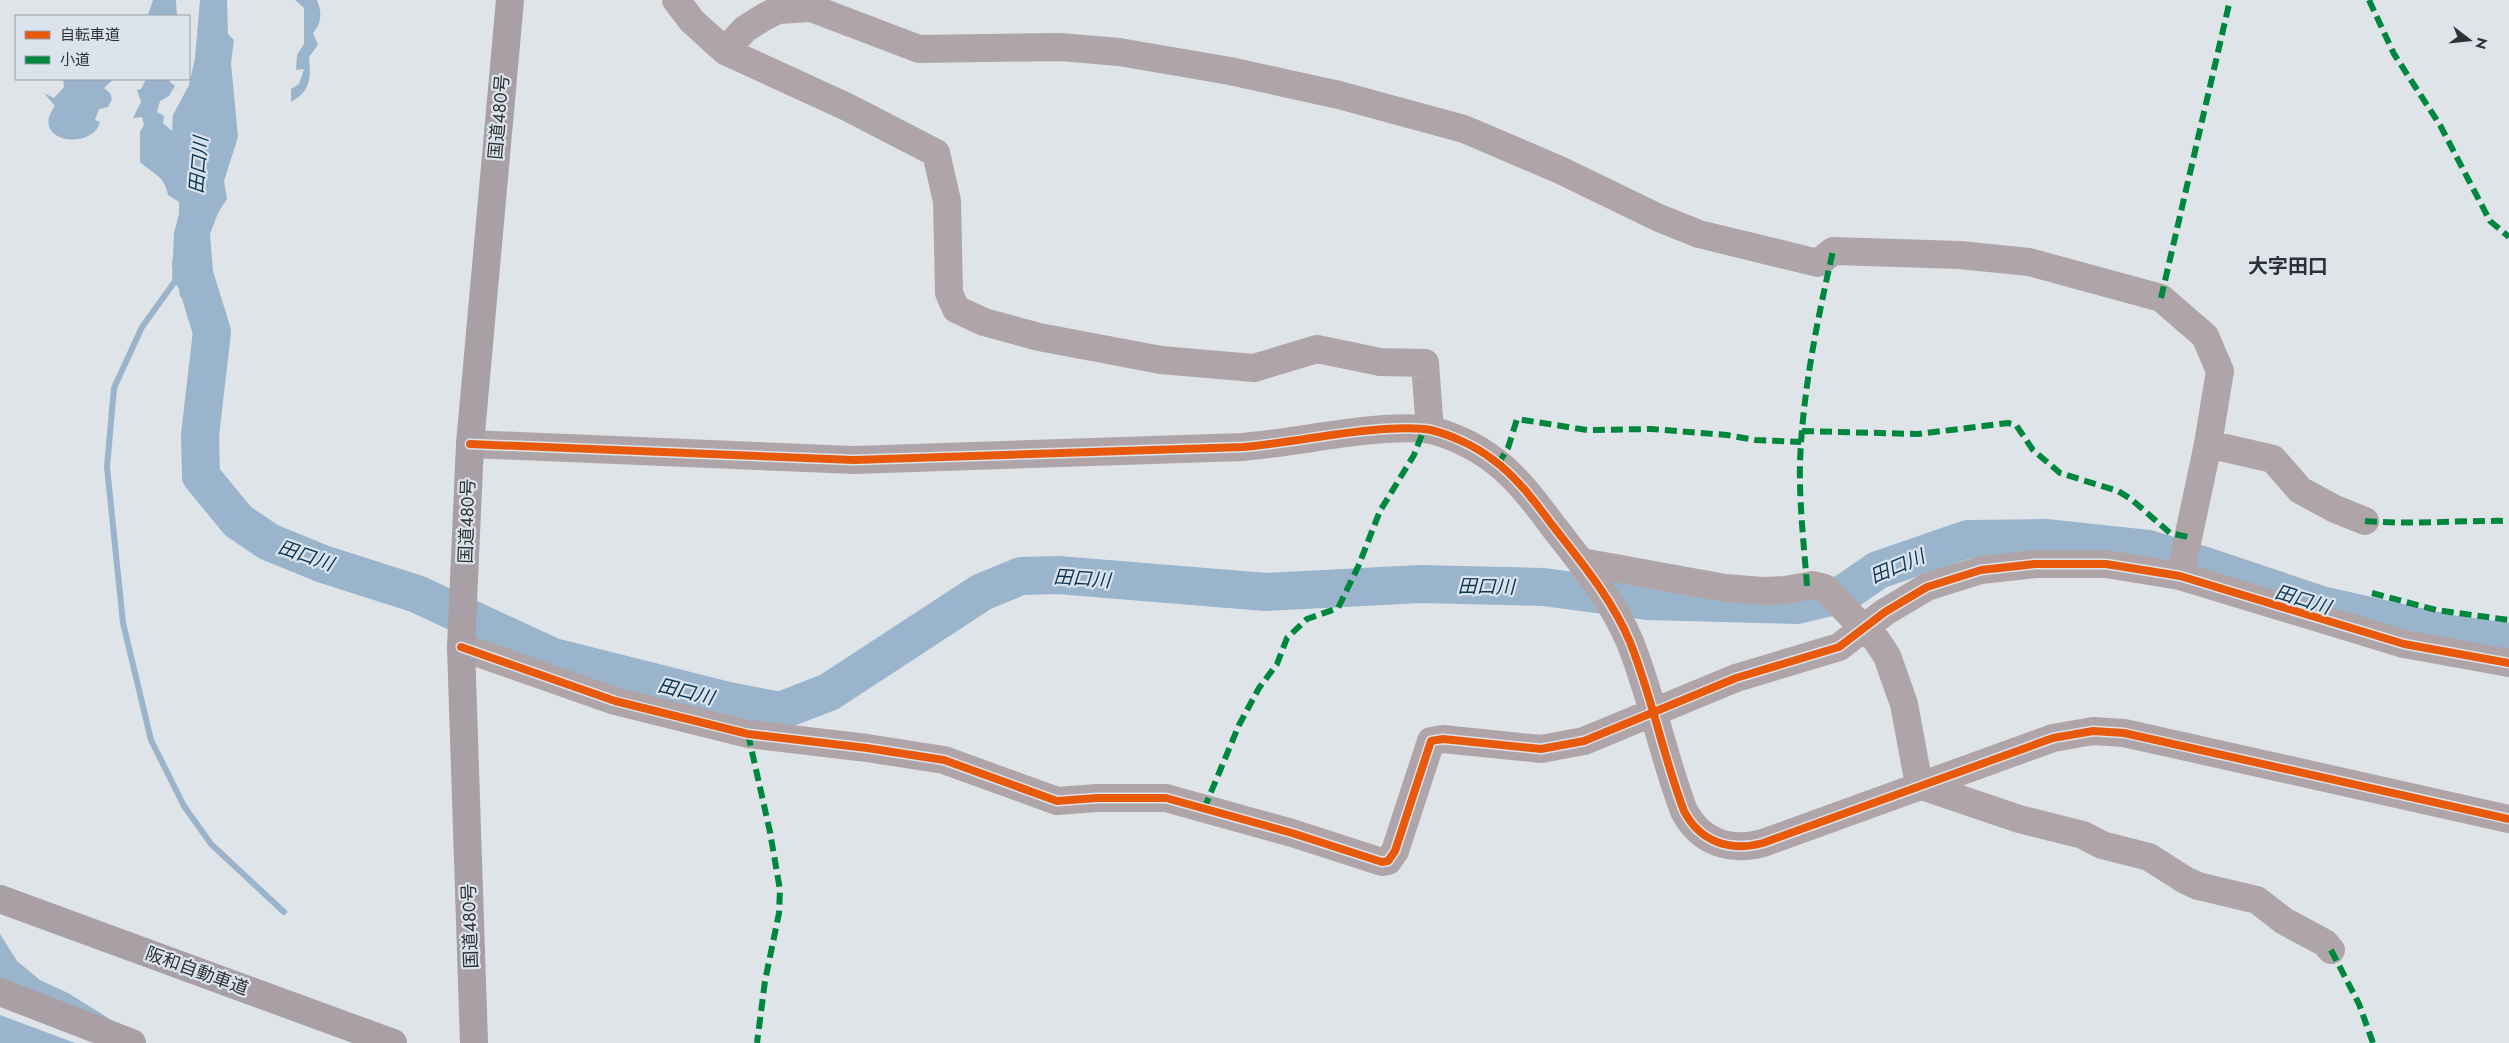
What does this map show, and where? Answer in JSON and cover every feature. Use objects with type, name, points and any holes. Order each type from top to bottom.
[{"type":"highway","name":"国道480号","points":[[474,1043],[462,642],[470,444],[510,0]]},
{"type":"highway","name":"阪和自動車道","points":[[0,899],[393,1043]]},
{"type":"highway","points":[[0,992],[132,1043]]},
{"type":"street","points":[[676,0],[692,21],[725,51],[847,107],[936,153],[947,201],[949,293],[956,308],[984,322],[1039,337],[1161,360],[1254,368],[1317,349],[1380,362],[1425,363],[1430,430]]},
{"type":"street","points":[[725,51],[746,29],[764,17],[778,10],[811,8],[919,49],[1060,47],[1119,52],[1230,71],[1330,93],[1464,130],[1560,170],[1659,218],[1699,234],[1818,263],[1832,251],[1960,255],[2030,262],[2161,298],[2205,336],[2220,371],[2208,444],[2180,576]]},
{"type":"street","points":[[470,444],[805,460],[922,459],[1243,447],[1348,432],[1403,428],[1430,430],[1460,441],[1492,459],[1512,476],[1535,502],[1589,572],[1625,631],[1654,714],[1678,796],[1691,825],[1709,839],[1729,846],[1752,846],[2053,738],[2078,732],[2108,731],[2509,819]]},
{"type":"street","points":[[2208,444],[2273,459],[2300,490],[2335,509],[2365,521]]},
{"type":"street","points":[[462,642],[615,701],[748,734],[867,748],[944,760],[1057,801],[1097,798],[1166,798],[1292,833],[1382,862],[1388,861],[1395,850],[1430,741],[1443,738],[1541,749],[1584,741],[1654,714],[1736,678],[1839,647],[1857,622],[1885,612],[1928,587],[1982,570],[2035,564],[2106,564],[2180,576],[2404,644],[2509,663]]},
{"type":"street","points":[[1589,572],[1725,588],[1770,591],[1813,584],[1825,588],[1875,638],[1894,672],[1904,704],[1920,785]]},
{"type":"street","points":[[1920,785],[2019,819],[2083,835],[2102,845],[2149,858],[2185,880],[2257,900],[2284,921],[2325,943],[2331,950]]},
{"type":"water","points":[[153,0],[176,0],[177,15],[148,15]]},
{"type":"water","points":[[200,0],[227,0],[228,34],[234,40],[231,63],[238,137],[224,181],[227,199],[218,213],[210,234],[213,271],[205,273],[206,281],[216,285],[218,313],[212,315],[180,297],[179,288],[172,280],[174,233],[179,214],[179,202],[168,195],[161,179],[140,162],[140,132],[144,125],[142,117],[133,118],[141,102],[137,90],[141,89],[146,80],[170,80],[169,81],[175,86],[169,96],[160,101],[157,112],[164,116],[163,123],[172,131],[173,115],[189,85],[195,58]]},
{"type":"water","points":[[295,0],[317,0],[320,17],[313,33],[318,45],[309,57],[310,71],[308,83],[303,93],[291,102],[291,89],[299,84],[304,69],[296,70],[297,55],[304,44],[304,8]]},
{"type":"water","points":[[63,80],[113,80],[104,88],[110,93],[112,99],[108,107],[99,109],[95,120],[100,122],[95,131],[86,137],[67,139],[59,137],[52,132],[49,125],[49,116],[55,106],[44,93],[54,98],[64,87]]},
{"type":"water","points":[[0,934],[17,961],[40,980],[68,993],[129,1031],[76,1035],[80,1043],[0,1043]]},
{"type":"pier","points":[[0,979],[148,1036],[158,1043],[93,1043],[80,1038],[83,1043],[75,1043],[0,1015]]},
{"type":"waterway","name":"田口川","points":[[191,264],[212,332],[200,435],[201,476],[238,521],[269,542],[323,564],[417,594],[553,657],[728,701],[780,711],[829,692],[982,592],[1021,576],[1058,575],[1266,592],[1420,584],[1544,587],[1647,601],[1797,605],[1843,594],[1878,570],[1968,539],[2045,538],[2148,549],[2321,605],[2450,634],[2509,642]]},
{"type":"waterway","points":[[178,277],[142,327],[114,388],[107,467],[123,623],[151,740],[184,806],[211,844],[284,912]]},
{"type":"marked path","points":[[2161,298],[2230,0]]},
{"type":"marked path","points":[[2369,0],[2394,54],[2440,125],[2490,221],[2509,237]]},
{"type":"marked path","points":[[1807,586],[1800,492],[1804,408],[1812,356],[1833,251]]},
{"type":"marked path","points":[[1498,464],[1508,448],[1517,419],[1587,430],[1651,429],[1727,435],[1755,440],[1801,442]]},
{"type":"marked path","points":[[1802,431],[1918,434],[2008,423],[2016,425],[2033,450],[2060,473],[2118,491],[2131,499],[2170,533],[2188,537]]},
{"type":"marked path","points":[[1204,809],[1239,725],[1259,688],[1277,664],[1287,638],[1307,619],[1338,608],[1358,567],[1380,511],[1414,455],[1424,429]]},
{"type":"marked path","points":[[2365,521],[2401,523],[2509,521]]},
{"type":"marked path","points":[[2372,593],[2436,610],[2509,620]]},
{"type":"marked path","points":[[748,734],[770,832],[780,890],[779,913],[765,981],[757,1043]]},
{"type":"marked path","points":[[2331,950],[2359,1004],[2373,1043]]},
{"type":"cycle path","points":[[470,444],[854,460],[1243,447],[1367,430],[1408,428],[1431,430],[1471,445],[1509,473],[1532,499],[1595,581],[1623,626],[1630,642],[1645,684],[1684,811],[1698,830],[1717,842],[1739,846],[1763,843],[2053,738],[2093,731],[2124,733],[2509,819]]},
{"type":"cycle path","points":[[461,647],[615,701],[748,734],[867,748],[944,760],[1057,801],[1097,798],[1166,798],[1292,833],[1382,862],[1388,861],[1395,851],[1431,741],[1443,739],[1541,749],[1584,741],[1736,678],[1839,647],[1885,612],[1927,587],[1981,570],[2035,564],[2106,564],[2180,576],[2404,644],[2509,663]]},
{"type":"district","name":"大字田口","points":[[2288,266]]}]
